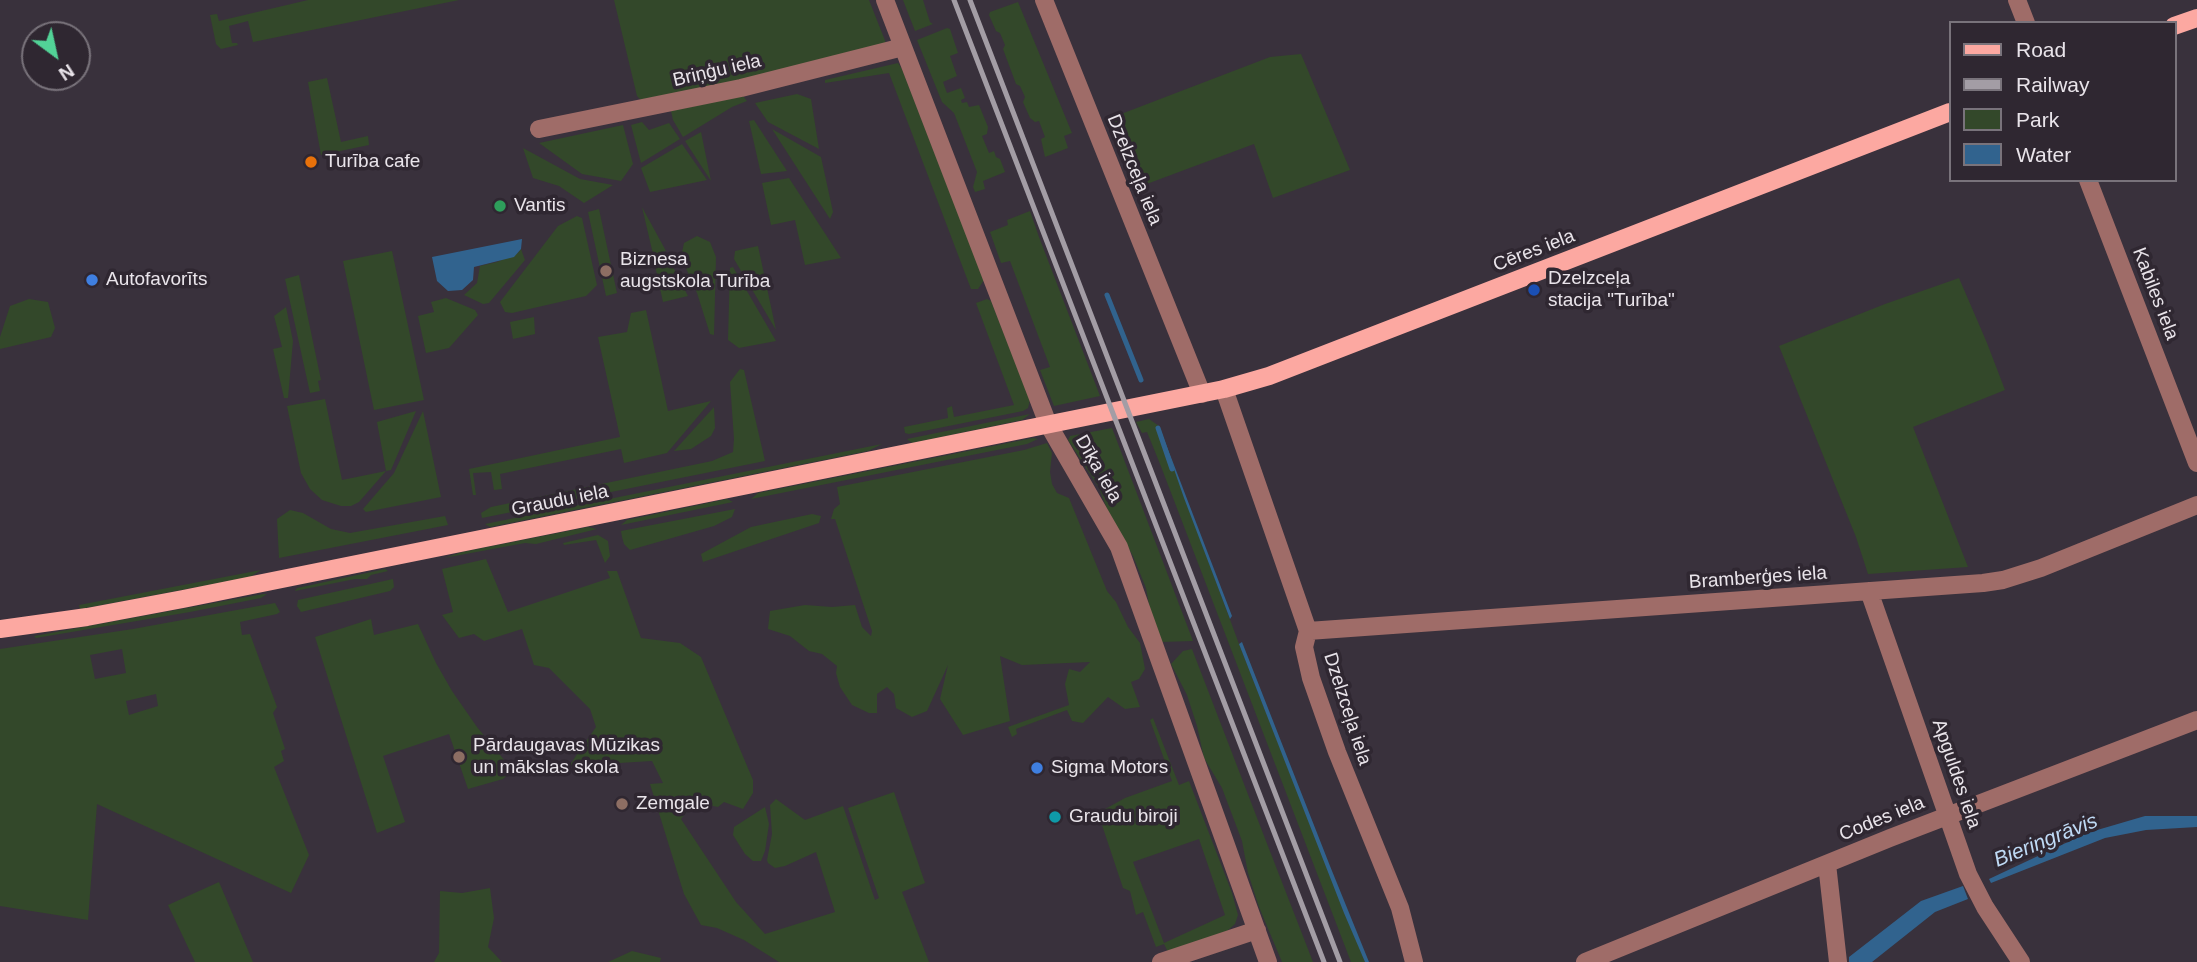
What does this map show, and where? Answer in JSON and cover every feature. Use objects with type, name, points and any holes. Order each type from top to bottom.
[{"type":"main road","points":[[2176,25],[2197,18]]},
{"type":"main road","name":"Cēres iela","points":[[1127,407],[1202,394],[1269,376],[1948,113]]},
{"type":"main road","name":"Graudu iela","points":[[0,629],[87,617],[183,599],[1127,407]]},
{"type":"street","name":"Dīķa iela","points":[[885,0],[1048,424],[1119,547],[1268,962]]},
{"type":"street","name":"Dzelzceļa iela","points":[[1044,0],[1202,394]]},
{"type":"street","points":[[2017,0],[2025,21]]},
{"type":"street","name":"Briņģu iela","points":[[539,129],[741,88],[903,47]]},
{"type":"street","name":"Kabiles iela","points":[[2089,182],[2197,463]]},
{"type":"street","name":"Dzelzceļa iela","points":[[1224,389],[1308,631],[1304,647],[1311,678],[1337,752],[1400,908],[1414,962]]},
{"type":"street","name":"Bramberģes iela","points":[[1308,631],[2003,580],[2063,560],[2197,505]]},
{"type":"street","name":"Apguldes iela","points":[[1869,591],[1976,891],[2021,962]]},
{"type":"street","name":"Codes iela","points":[[1585,962],[1949,815],[2197,720]]},
{"type":"street","points":[[1827,864],[1838,962]]},
{"type":"street","points":[[1161,962],[1257,930]]},
{"type":"green space","points":[[308,0],[459,0],[253,42],[248,21],[229,26],[232,43],[238,45],[221,49],[216,44],[210,15],[217,14],[219,21]]},
{"type":"green space","points":[[614,0],[869,0],[886,43],[733,83],[642,101],[637,96]]},
{"type":"green space","points":[[903,0],[923,0],[933,24],[915,31]]},
{"type":"green space","points":[[1018,2],[1072,133],[1064,136],[1068,148],[1045,157],[1041,139],[1045,137],[1039,121],[1035,122],[1030,118],[1023,102],[1025,97],[1020,86],[1016,84],[1003,49],[1005,45],[989,15],[990,12]]},
{"type":"green space","points":[[950,29],[958,53],[950,56],[957,76],[943,82],[947,93],[961,88],[965,98],[961,100],[962,103],[967,102],[969,107],[979,105],[988,127],[987,134],[982,136],[989,153],[994,151],[1005,172],[983,181],[985,189],[975,192],[973,187],[977,172],[954,113],[942,102],[917,40]]},
{"type":"green space","points":[[1301,54],[1350,170],[1273,198],[1254,144],[1136,188],[1108,119],[1270,57]]},
{"type":"green space","points":[[898,63],[984,280],[978,289],[971,289],[889,73],[825,83],[825,80]]},
{"type":"green space","points":[[327,78],[341,142],[368,136],[369,145],[321,155],[308,82]]},
{"type":"green space","points":[[797,94],[811,99],[819,149],[768,122],[755,103]]},
{"type":"green space","points":[[743,96],[747,101],[732,107],[683,137],[673,120],[671,111]]},
{"type":"green space","points":[[754,120],[787,171],[761,174],[749,121]]},
{"type":"green space","points":[[642,122],[649,130],[669,123],[680,139],[641,163],[631,125]]},
{"type":"green space","points":[[623,125],[633,164],[621,181],[582,174],[539,143]]},
{"type":"green space","points":[[772,129],[821,157],[833,212],[830,219]]},
{"type":"green space","points":[[701,132],[711,181],[685,141]]},
{"type":"green space","points":[[682,144],[707,180],[650,192],[641,168]]},
{"type":"green space","points":[[523,148],[580,179],[613,185],[584,203],[559,186],[533,178]]},
{"type":"green space","points":[[789,178],[841,258],[805,265],[795,220],[771,225],[762,183]]},
{"type":"green space","points":[[642,207],[666,251],[653,254]]},
{"type":"green space","points":[[599,209],[617,293],[606,296],[588,212]]},
{"type":"green space","points":[[1030,211],[1100,396],[1054,406],[1040,370],[1050,367],[1010,261],[1001,263],[990,232],[1008,225],[1007,220]]},
{"type":"green space","points":[[577,216],[582,218],[597,285],[586,296],[512,313],[505,312],[500,302],[558,226]]},
{"type":"green space","points":[[697,236],[710,242],[716,257],[714,335],[710,334],[697,293],[681,257],[684,243]]},
{"type":"green space","points":[[758,246],[776,330],[734,259],[735,251]]},
{"type":"green space","points":[[521,249],[525,260],[489,303],[483,304],[464,295],[477,283],[480,266],[497,262]]},
{"type":"green space","points":[[392,251],[424,400],[374,410],[343,261]]},
{"type":"green space","points":[[668,257],[688,296],[663,302],[654,261]]},
{"type":"green space","points":[[733,267],[776,341],[739,348],[728,340],[730,268]]},
{"type":"green space","points":[[299,275],[321,380],[318,381],[320,391],[310,393],[285,279]]},
{"type":"green space","points":[[1959,278],[2005,390],[1913,427],[1968,567],[1868,574],[1856,537],[1779,346]]},
{"type":"green space","points":[[446,298],[475,310],[478,315],[449,348],[426,353],[418,316],[434,312],[431,302]]},
{"type":"green space","points":[[29,299],[48,302],[55,328],[51,337],[0,349],[0,337],[10,306]]},
{"type":"green space","points":[[987,299],[991,301],[1030,400],[1028,408],[905,433],[904,427],[948,418],[947,408],[952,406],[954,417],[1014,405],[976,303]]},
{"type":"green space","points":[[286,307],[293,341],[288,398],[284,398],[273,349],[282,347],[274,316]]},
{"type":"green space","points":[[646,310],[668,411],[711,401],[667,453],[624,463],[621,449],[500,474],[502,489],[494,490],[491,472],[473,473],[476,495],[473,495],[469,469],[620,437],[598,337],[627,332],[631,313]]},
{"type":"green space","points":[[534,317],[535,334],[513,339],[510,322]]},
{"type":"green space","points":[[740,369],[744,370],[765,461],[482,518],[481,513],[491,507],[712,461],[733,452],[730,382]]},
{"type":"green space","points":[[325,399],[342,480],[386,471],[359,502],[351,506],[322,500],[310,489],[301,473],[287,406]]},
{"type":"green space","points":[[714,407],[715,428],[711,436],[691,449],[674,451]]},
{"type":"green space","points":[[416,411],[391,470],[386,471],[377,422]]},
{"type":"green space","points":[[423,411],[441,497],[366,512],[363,509],[394,473]]},
{"type":"green space","points":[[1030,414],[1022,420],[912,443],[907,439]]},
{"type":"green space","points":[[1149,419],[1159,426],[1239,644],[1365,962],[1351,962],[1160,464],[1147,432],[1142,433],[1136,422]]},
{"type":"green space","points":[[1112,428],[1193,641],[1161,642],[1152,621],[1146,588],[1133,556],[1109,514],[1099,488],[1068,440],[1070,436]]},
{"type":"green space","points":[[1038,439],[1027,444],[751,499],[758,493]]},
{"type":"green space","points":[[1047,443],[1052,453],[1052,484],[1057,493],[1069,498],[1107,591],[1140,643],[1145,669],[1139,679],[1131,682],[1140,707],[1125,709],[1108,697],[1083,723],[1072,721],[1067,710],[1016,729],[1017,734],[1012,737],[1008,727],[1069,705],[1065,684],[1069,669],[1080,672],[1090,662],[1022,665],[1000,656],[1010,721],[963,735],[940,699],[948,665],[927,711],[912,717],[896,708],[894,694],[887,687],[877,694],[877,713],[869,713],[852,705],[840,687],[837,666],[822,654],[809,651],[790,636],[768,629],[770,611],[805,605],[855,605],[862,627],[871,636],[872,631],[835,519],[831,519],[834,509],[840,504],[837,487],[1024,450]]},
{"type":"green space","points":[[882,444],[868,451],[490,527],[485,524]]},
{"type":"green space","points":[[727,499],[733,502],[621,525],[627,520]]},
{"type":"green space","points":[[735,509],[732,517],[714,526],[630,550],[622,537],[621,531]]},
{"type":"green space","points":[[290,510],[303,513],[331,529],[350,533],[445,516],[448,525],[279,558],[277,519]]},
{"type":"green space","points":[[812,514],[821,516],[819,523],[703,562],[701,554],[751,527]]},
{"type":"green space","points":[[588,527],[597,529],[536,544],[525,543],[444,558],[462,552]]},
{"type":"green space","points":[[598,535],[608,541],[610,556],[605,563],[596,540],[563,543]]},
{"type":"green space","points":[[486,559],[508,612],[610,578],[607,571],[617,571],[641,638],[680,643],[701,657],[753,780],[753,793],[743,809],[724,802],[718,807],[692,805],[681,819],[736,902],[765,934],[835,912],[816,852],[785,866],[775,868],[768,863],[772,834],[770,805],[776,799],[805,820],[843,806],[875,900],[879,898],[848,808],[894,792],[925,883],[902,892],[929,962],[779,962],[744,940],[717,928],[701,925],[684,894],[650,784],[663,783],[652,761],[569,766],[596,727],[590,709],[549,668],[534,665],[522,629],[484,641],[474,634],[459,638],[442,615],[453,612],[442,569]]},
{"type":"green space","points":[[385,569],[388,571],[371,575],[367,579],[295,591],[297,588]]},
{"type":"green space","points":[[261,570],[250,577],[80,609],[79,605]]},
{"type":"green space","points":[[393,579],[394,587],[390,591],[301,612],[297,606],[298,600]]},
{"type":"green space","points":[[267,594],[261,598],[190,612],[36,638],[34,636]]},
{"type":"green space","points":[[275,603],[280,612],[277,614],[240,622],[242,635],[250,634],[277,707],[273,713],[285,749],[281,751],[284,761],[274,767],[309,855],[291,893],[97,804],[88,920],[0,906],[0,649],[133,629]],"holes":[[[122,649],[126,673],[95,679],[90,655]],[[156,694],[158,706],[129,715],[126,701]]]},
{"type":"green space","points":[[371,619],[374,635],[418,624],[452,691],[510,767],[510,773],[503,779],[468,789],[449,734],[383,756],[405,822],[377,833],[315,637]]},
{"type":"green space","points":[[1192,649],[1313,962],[1282,962],[1259,907],[1248,873],[1242,841],[1222,788],[1204,758],[1187,695],[1171,664],[1183,651]]},
{"type":"green space","points":[[1153,718],[1179,785],[1189,781],[1238,915],[1235,924],[1227,931],[1168,952],[1164,944],[1156,947],[1143,912],[1136,915],[1130,891],[1123,888],[1098,813],[1125,798],[1172,781],[1150,720]],"holes":[[[1199,839],[1225,915],[1164,943],[1133,862]]]},
{"type":"green space","points":[[765,807],[769,824],[765,851],[761,861],[753,861],[733,835],[734,827]]},
{"type":"green space","points":[[219,882],[253,962],[195,962],[168,905]]},
{"type":"green space","points":[[490,888],[494,918],[488,947],[502,962],[434,962],[439,953],[440,891],[462,893]]},
{"type":"green space","points":[[632,951],[661,958],[660,962],[608,962]]},
{"type":"water","points":[[522,239],[521,249],[514,257],[474,267],[473,280],[462,290],[448,291],[437,281],[432,257]]},
{"type":"water","points":[[1159,426],[1232,616],[1230,619],[1184,498]]},
{"type":"water","points":[[1242,642],[1369,962],[1365,962],[1344,913],[1239,644]]},
{"type":"water","points":[[2145,816],[2197,816],[2197,827],[2146,830],[2105,838],[1991,883],[1989,879],[2087,833]]},
{"type":"water","points":[[1963,886],[1968,899],[1935,912],[1872,962],[1849,962],[1849,957],[1921,901]]},
{"type":"waterway","points":[[1107,295],[1141,380]]},
{"type":"waterway","points":[[1158,428],[1172,469]]},
{"type":"railway","points":[[954,0],[1324,962]]},
{"type":"railway","points":[[970,0],[1340,962]]},
{"type":"place","name":"Turība cafe","points":[[311,162]]},
{"type":"place","name":"Vantis","points":[[500,206]]},
{"type":"place","name":"Biznesa augstskola Turība","points":[[606,271]]},
{"type":"place","name":"Autofavorīts","points":[[92,280]]},
{"type":"place","name":"Dzelzceļa stacija \"Turība\"","points":[[1534,290]]},
{"type":"place","name":"Pārdaugavas Mūzikas un mākslas skola","points":[[459,757]]},
{"type":"place","name":"Sigma Motors","points":[[1037,768]]},
{"type":"place","name":"Zemgale","points":[[622,804]]},
{"type":"place","name":"Graudu biroji","points":[[1055,817]]},
{"type":"water label","name":"Bieriņgrāvis","points":[[2046,841]]}]
